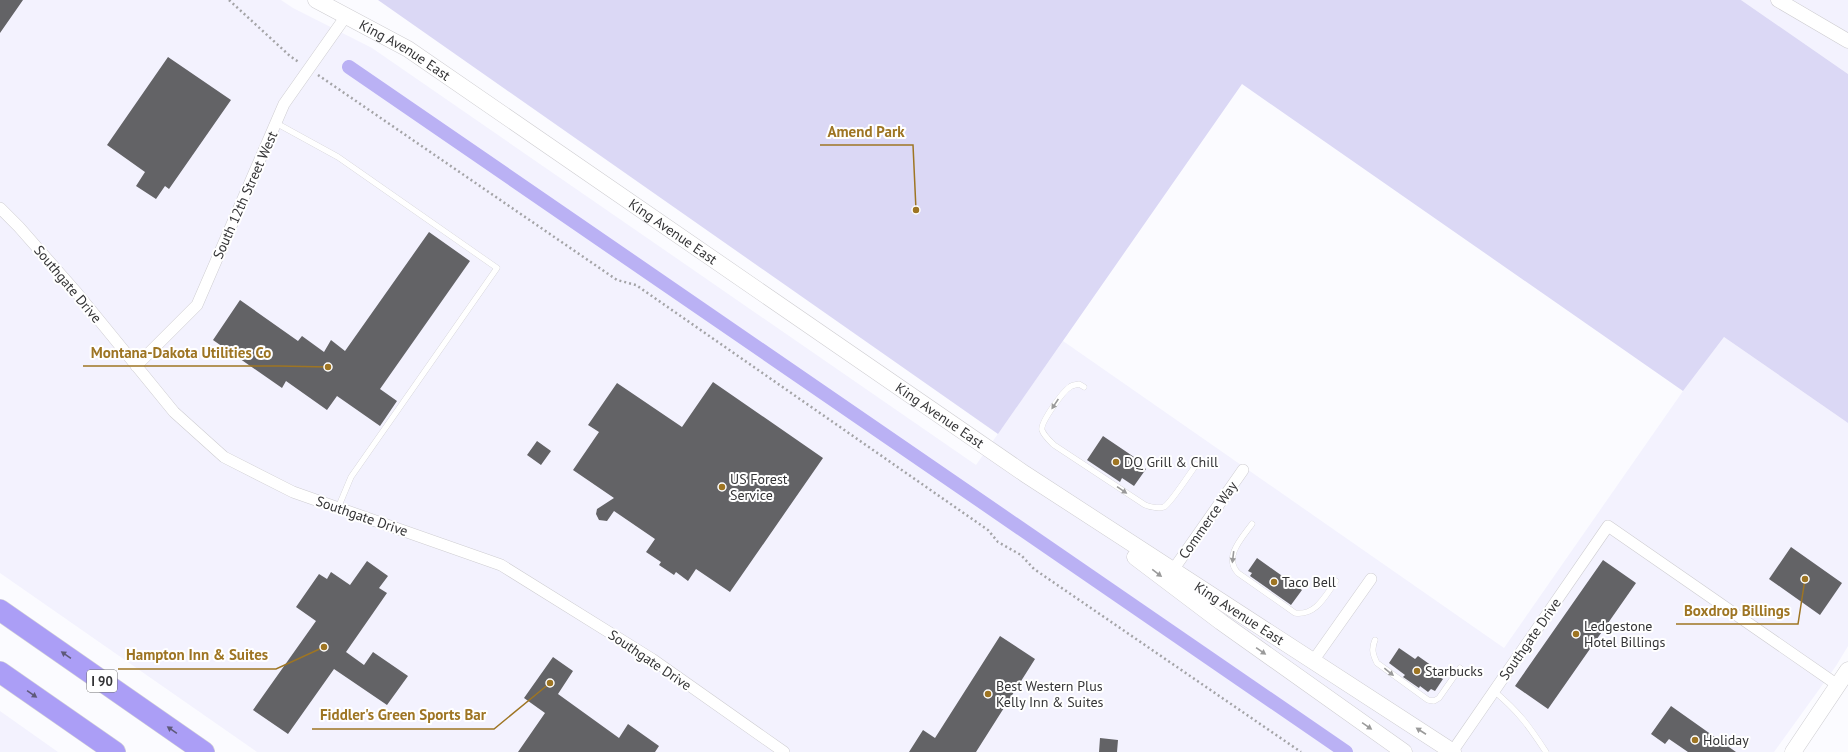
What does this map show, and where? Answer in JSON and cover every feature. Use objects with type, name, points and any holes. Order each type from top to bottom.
[{"type":"highway","name":"I 90","points":[[0,610],[204,752]]},
{"type":"highway","points":[[0,672],[115,752]]},
{"type":"main road","name":"King Avenue East","points":[[316,0],[408,49],[1025,474],[1453,752]]},
{"type":"main road","name":"King Avenue East","points":[[1025,474],[1221,622],[1404,752]]},
{"type":"main road","points":[[1793,752],[1839,686],[1848,670]]},
{"type":"street","points":[[1778,0],[1848,41]]},
{"type":"street","name":"South 12th Street West","points":[[136,366],[197,305],[284,104],[346,16]]},
{"type":"street","name":"Southgate Drive","points":[[0,208],[19,227],[77,293],[174,412],[224,457],[293,492],[501,565],[652,659],[784,752]]},
{"type":"street","name":"Commerce Way","points":[[1173,570],[1242,470]]},
{"type":"street","name":"Southgate Drive","points":[[1453,752],[1608,526],[1839,686]]},
{"type":"street","points":[[1313,661],[1371,579]]},
{"type":"lane","points":[[276,123],[338,157],[496,268],[351,478],[338,508]]},
{"type":"lane","points":[[1084,388],[1079,384],[1070,386],[1062,394],[1042,424],[1042,430],[1054,445],[1145,506],[1156,508],[1164,506],[1170,501],[1196,465]]},
{"type":"lane","points":[[1252,524],[1234,552],[1232,560],[1233,568],[1295,613],[1303,614],[1316,609],[1336,582]]},
{"type":"lane","points":[[1375,640],[1372,646],[1373,655],[1377,663],[1428,700],[1434,701],[1439,698],[1460,668]]},
{"type":"lane","points":[[1494,691],[1512,706],[1525,720],[1546,752]]},
{"type":"path","points":[[228,0],[290,56],[617,280],[636,285],[988,530],[998,542],[1021,555],[1034,569],[1301,752]]},
{"type":"shaded area","points":[[0,0],[281,0],[293,8],[372,48],[976,465],[1063,341],[1504,648],[1683,391],[1724,337],[1848,423],[1848,646],[1836,666],[1774,752],[257,752],[0,573]]},
{"type":"shaded area","points":[[378,0],[1741,0],[1848,74],[1848,423],[1724,337],[1683,391],[1242,84],[998,434]]},
{"type":"shaded area","points":[[1741,0],[1848,0],[1848,74],[1841,69]]},
{"type":"shaded area","points":[[0,711],[58,752],[0,752]]},
{"type":"building","points":[[0,0],[23,0],[0,33]]},
{"type":"building","points":[[168,57],[231,100],[169,189],[165,186],[156,199],[136,186],[145,172],[107,145]]},
{"type":"building","points":[[429,232],[470,261],[380,389],[397,401],[380,426],[337,396],[327,410],[286,381],[282,388],[213,340],[240,300],[298,341],[302,336],[324,352],[331,340],[345,351]]},
{"type":"building","points":[[713,382],[823,458],[730,592],[696,569],[688,581],[676,572],[674,575],[659,565],[661,562],[646,552],[655,539],[614,511],[607,521],[599,520],[596,514],[597,509],[614,498],[573,470],[599,432],[588,425],[617,383],[682,427]]},
{"type":"building","points":[[1103,436],[1137,459],[1135,462],[1146,469],[1134,486],[1122,478],[1120,482],[1087,460]]},
{"type":"building","points":[[537,441],[551,451],[541,465],[527,455]]},
{"type":"building","points":[[1791,547],[1842,583],[1820,615],[1769,579]]},
{"type":"building","points":[[1257,558],[1302,590],[1291,605],[1250,576],[1252,573],[1248,571]]},
{"type":"building","points":[[1603,560],[1636,583],[1548,709],[1515,686]]},
{"type":"building","points":[[367,561],[388,576],[379,588],[387,593],[346,652],[364,665],[373,652],[408,676],[387,705],[334,669],[288,734],[253,710],[316,621],[296,607],[319,574],[327,579],[331,572],[350,585]]},
{"type":"building","name":"Best Western Plus Kelly Inn & Suites","points":[[1000,636],[1035,659],[976,752],[909,752],[923,730],[935,738]]},
{"type":"building","points":[[1399,648],[1415,659],[1418,656],[1442,673],[1439,677],[1443,679],[1435,691],[1431,689],[1428,692],[1420,686],[1419,688],[1403,677],[1405,675],[1389,663]]},
{"type":"building","points":[[553,657],[573,671],[558,694],[619,738],[628,724],[659,746],[655,752],[518,752],[545,713],[524,698]]},
{"type":"building","points":[[1671,706],[1736,752],[1688,752],[1669,739],[1665,744],[1651,734]]},
{"type":"building","points":[[1100,738],[1118,740],[1117,752],[1099,752]]},
{"type":"waterway","points":[[349,67],[1346,752]]},
{"type":"place","name":"Amend Park","points":[[916,210]]},
{"type":"place","name":"Montana-Dakota Utilities Co","points":[[328,367]]},
{"type":"place","name":"DQ Grill & Chill","points":[[1116,462]]},
{"type":"place","name":"US Forest Service","points":[[722,487]]},
{"type":"place","name":"Boxdrop Billings","points":[[1805,579]]},
{"type":"place","name":"Taco Bell","points":[[1274,582]]},
{"type":"place","name":"Ledgestone Hotel Billings","points":[[1576,634]]},
{"type":"place","name":"Hampton Inn & Suites","points":[[324,647]]},
{"type":"place","name":"Starbucks","points":[[1417,671]]},
{"type":"place","name":"Fiddler's Green Sports Bar","points":[[550,683]]},
{"type":"place","name":"Best Western Plus Kelly Inn & Suites","points":[[988,694]]},
{"type":"place","name":"Holiday","points":[[1695,740]]}]
